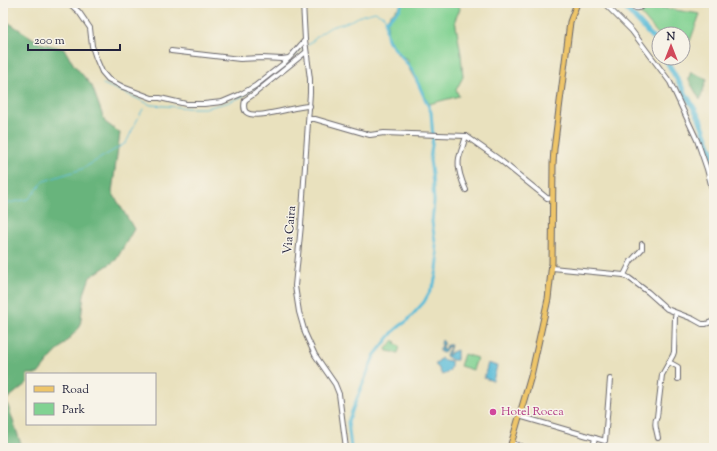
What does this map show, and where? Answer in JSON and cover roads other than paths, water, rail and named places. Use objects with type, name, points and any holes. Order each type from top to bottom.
[{"type":"main road","points":[[510,446],[533,366],[548,299],[552,268],[553,164],[556,132],[570,22],[577,3]]},
{"type":"street","points":[[69,3],[79,12],[90,28],[92,46],[96,58],[102,72],[108,79],[123,87],[152,98],[160,98],[186,104],[193,105],[222,102],[241,94],[255,86],[283,64],[305,40]]},
{"type":"street","name":"Via Caira","points":[[303,3],[306,52],[310,79],[310,106],[296,286],[299,312],[305,333],[314,354],[335,384],[339,394],[346,448]]},
{"type":"street","points":[[604,3],[632,32],[670,82],[697,140],[707,168],[714,196]]},
{"type":"street","points":[[629,3],[637,9],[646,3]]},
{"type":"street","points":[[171,51],[240,59],[289,58]]},
{"type":"street","points":[[306,52],[245,100],[244,106],[246,112],[250,114],[274,113],[310,106]]},
{"type":"street","points":[[309,119],[315,119],[370,135],[384,133],[466,136],[500,160],[547,198],[552,199]]},
{"type":"street","points":[[466,136],[459,159],[459,168],[466,190]]},
{"type":"street","points":[[624,275],[631,261],[642,249],[642,244]]},
{"type":"street","points":[[552,268],[624,275],[648,292],[665,308],[704,324],[714,321]]},
{"type":"street","points":[[658,438],[655,422],[657,417],[662,375],[674,352],[674,317],[676,313]]},
{"type":"street","points":[[669,362],[678,367],[678,379]]},
{"type":"street","points":[[519,416],[605,441],[610,379]]},
{"type":"street","points":[[593,448],[595,438]]},
{"type":"street","points":[[510,446],[527,448]]},
{"type":"water","points":[[442,340],[444,342],[442,351],[447,345],[451,345],[448,355],[457,350],[457,360],[452,360],[446,356],[450,346],[447,347],[445,352],[440,352]]},
{"type":"water","points":[[441,358],[451,361],[450,370],[442,375],[438,367],[435,365]]},
{"type":"water","points":[[488,363],[497,366],[493,381],[484,378]]},
{"type":"waterway","points":[[351,448],[348,422],[374,356],[393,332],[407,321],[424,302],[434,284],[437,270],[438,260],[432,222],[434,201],[430,160],[433,138],[431,112],[412,70],[388,40],[386,30],[386,21],[400,9],[402,3]]},
{"type":"waterway","points":[[621,3],[651,36]]},
{"type":"waterway","points":[[307,46],[320,34],[331,27],[363,15],[375,12],[384,16],[386,21]]},
{"type":"waterway","points":[[103,84],[151,105],[205,108],[239,98],[254,89],[278,72],[304,48]]},
{"type":"waterway","points":[[670,66],[699,117],[714,157]]},
{"type":"waterway","points":[[3,204],[29,199],[44,181],[82,169],[126,143],[143,109]]},
{"type":"place","name":"Hotel Rocca","points":[[493,412]]}]
